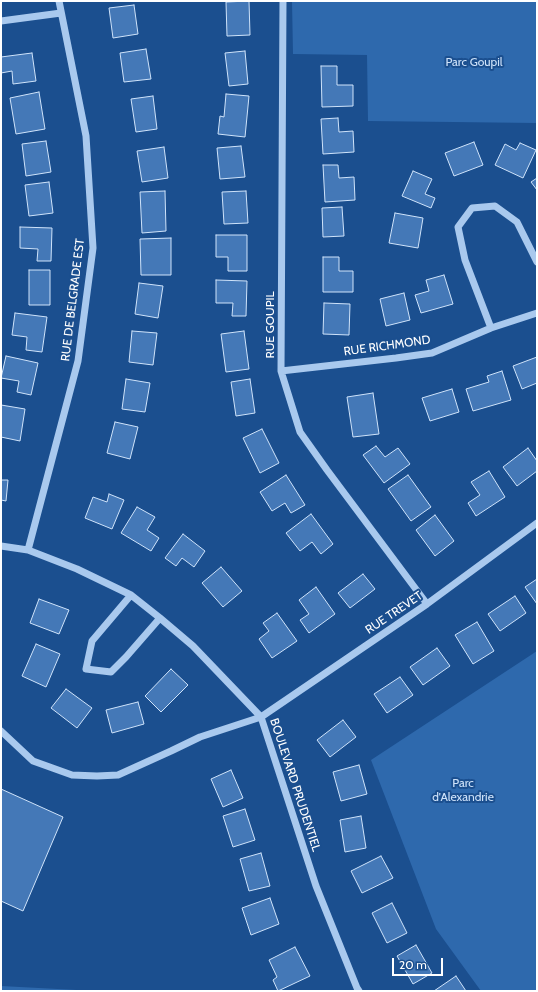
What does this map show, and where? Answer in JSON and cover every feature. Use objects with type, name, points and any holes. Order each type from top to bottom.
[{"type":"street","name":"RUE DE BELGRADE EST","points":[[28,550],[78,361],[93,248],[86,136],[59,1]]},
{"type":"street","name":"RUE GOUPIL","points":[[283,1],[281,371],[300,432],[427,604]]},
{"type":"street","points":[[1,21],[61,13]]},
{"type":"street","points":[[491,328],[465,260],[458,227],[472,208],[495,206],[517,222],[537,262]]},
{"type":"street","name":"RUE RICHMOND","points":[[281,371],[432,353],[491,328],[537,313]]},
{"type":"street","name":"RUE TREVET","points":[[1,731],[33,761],[72,775],[118,775],[200,736],[260,717],[427,604],[537,524]]},
{"type":"street","name":"BOULEVARD PRUDENTIEL","points":[[1,546],[28,550],[77,569],[130,595],[193,646],[260,717],[316,886],[356,990]]},
{"type":"street","points":[[130,595],[92,641],[86,669],[111,672],[126,658],[160,618]]},
{"type":"green space","name":"Parc Goupil","points":[[292,1],[537,1],[537,123],[368,121],[367,55],[293,54]]},
{"type":"green space","name":"Parc d'Alexandrie","points":[[537,651],[537,991],[481,991],[436,929],[371,760]]},
{"type":"green space","points":[[1,986],[96,991],[1,991]]},
{"type":"building","points":[[249,1],[250,35],[227,36],[226,2]]},
{"type":"building","points":[[134,5],[138,34],[113,38],[109,8]]},
{"type":"building","points":[[146,49],[151,79],[124,82],[120,53]]},
{"type":"building","points":[[245,51],[248,84],[229,86],[225,53]]},
{"type":"building","points":[[32,53],[36,81],[13,84],[12,71],[1,73],[1,57]]},
{"type":"building","points":[[321,66],[337,66],[337,85],[353,85],[353,106],[322,107]]},
{"type":"building","points":[[39,92],[45,129],[16,134],[10,98]]},
{"type":"building","points":[[226,94],[249,96],[245,137],[218,134],[220,116],[224,117]]},
{"type":"building","points":[[153,96],[157,129],[136,132],[131,99]]},
{"type":"building","points":[[338,118],[339,132],[353,131],[354,152],[323,154],[321,119]]},
{"type":"building","points":[[46,141],[51,172],[26,176],[22,144]]},
{"type":"building","points":[[474,142],[483,165],[454,176],[445,153]]},
{"type":"building","points":[[520,143],[536,150],[523,178],[495,165],[505,144],[516,150]]},
{"type":"building","points":[[241,146],[245,177],[220,179],[217,148]]},
{"type":"building","points":[[164,147],[168,178],[142,182],[137,151]]},
{"type":"building","points":[[323,165],[338,165],[339,178],[354,177],[355,200],[325,202]]},
{"type":"building","points":[[413,171],[432,179],[425,194],[435,198],[431,208],[402,196]]},
{"type":"building","points":[[537,178],[537,190],[531,182]]},
{"type":"building","points":[[49,182],[53,213],[29,216],[25,185]]},
{"type":"building","points":[[165,191],[166,231],[142,233],[140,192]]},
{"type":"building","points":[[246,191],[248,223],[224,224],[222,192]]},
{"type":"building","points":[[342,207],[344,236],[323,237],[322,208]]},
{"type":"building","points":[[395,213],[423,218],[418,248],[389,243]]},
{"type":"building","points":[[20,227],[52,228],[51,261],[37,261],[38,249],[20,248]]},
{"type":"building","points":[[216,235],[247,235],[247,271],[228,271],[228,257],[216,257]]},
{"type":"building","points":[[171,238],[171,275],[141,275],[140,239]]},
{"type":"building","points":[[323,257],[339,257],[339,271],[353,271],[353,292],[323,292]]},
{"type":"building","points":[[29,270],[50,270],[50,305],[29,305]]},
{"type":"building","points":[[444,275],[453,304],[421,313],[415,295],[429,291],[426,280]]},
{"type":"building","points":[[216,280],[247,281],[246,316],[232,316],[233,303],[216,303]]},
{"type":"building","points":[[139,283],[163,286],[158,318],[135,314]]},
{"type":"building","points":[[404,293],[410,320],[386,326],[380,299]]},
{"type":"building","points":[[324,303],[350,304],[349,335],[323,334]]},
{"type":"building","points":[[15,313],[47,317],[42,352],[26,350],[27,337],[12,335]]},
{"type":"building","points":[[132,331],[157,333],[153,365],[129,362]]},
{"type":"building","points":[[244,331],[249,369],[226,372],[221,334]]},
{"type":"building","points":[[6,356],[38,363],[31,395],[17,392],[19,381],[1,378]]},
{"type":"building","points":[[537,357],[537,383],[522,389],[513,366]]},
{"type":"building","points":[[502,371],[511,400],[473,411],[466,389],[489,382],[487,376]]},
{"type":"building","points":[[126,379],[150,383],[145,412],[122,409]]},
{"type":"building","points":[[250,379],[255,413],[236,416],[231,382]]},
{"type":"building","points":[[452,389],[459,412],[430,421],[422,398]]},
{"type":"building","points":[[373,393],[379,434],[353,437],[347,397]]},
{"type":"building","points":[[1,405],[25,409],[20,441],[1,437]]},
{"type":"building","points":[[115,422],[138,427],[130,459],[107,453]]},
{"type":"building","points":[[262,429],[279,463],[260,473],[243,438]]},
{"type":"building","points":[[376,446],[385,457],[398,448],[410,464],[384,483],[363,455]]},
{"type":"building","points":[[528,448],[537,461],[537,471],[517,486],[503,467]]},
{"type":"building","points":[[489,471],[505,497],[476,516],[468,503],[480,495],[471,482]]},
{"type":"building","points":[[286,475],[305,505],[291,513],[285,503],[272,511],[260,492]]},
{"type":"building","points":[[408,475],[431,507],[411,521],[388,489]]},
{"type":"building","points":[[1,480],[8,480],[6,501],[1,500]]},
{"type":"building","points":[[109,494],[124,500],[112,529],[85,518],[93,497],[107,502]]},
{"type":"building","points":[[137,507],[155,517],[147,530],[159,538],[151,551],[121,533]]},
{"type":"building","points":[[311,514],[333,544],[321,554],[312,542],[300,551],[286,533]]},
{"type":"building","points":[[435,515],[454,541],[435,556],[416,530]]},
{"type":"building","points":[[183,534],[205,551],[194,567],[182,558],[176,566],[165,558]]},
{"type":"building","points":[[221,567],[242,591],[223,607],[202,583]]},
{"type":"building","points":[[363,574],[375,589],[350,608],[338,593]]},
{"type":"building","points":[[537,579],[537,604],[525,587]]},
{"type":"building","points":[[316,587],[335,614],[309,633],[300,620],[309,614],[299,600]]},
{"type":"building","points":[[515,596],[526,613],[500,631],[488,614]]},
{"type":"building","points":[[39,599],[69,610],[59,634],[30,623]]},
{"type":"building","points":[[277,613],[297,641],[272,658],[259,639],[269,631],[263,623]]},
{"type":"building","points":[[477,622],[494,651],[473,664],[455,635]]},
{"type":"building","points":[[36,644],[60,654],[46,687],[22,676]]},
{"type":"building","points":[[437,648],[450,666],[423,685],[410,667]]},
{"type":"building","points":[[171,669],[188,685],[161,712],[145,696]]},
{"type":"building","points":[[400,677],[413,695],[387,713],[374,694]]},
{"type":"building","points":[[66,689],[92,708],[77,728],[51,708]]},
{"type":"building","points":[[138,702],[144,724],[112,733],[106,710]]},
{"type":"building","points":[[343,720],[356,737],[330,757],[317,740]]},
{"type":"building","points":[[359,765],[367,794],[341,801],[333,772]]},
{"type":"building","points":[[231,770],[243,798],[223,807],[211,779]]},
{"type":"building","points":[[1,789],[63,817],[23,911],[1,901]]},
{"type":"building","points":[[245,809],[255,840],[233,847],[223,816]]},
{"type":"building","points":[[361,816],[366,848],[345,852],[340,820]]},
{"type":"building","points":[[261,853],[270,886],[249,891],[240,859]]},
{"type":"building","points":[[381,856],[393,878],[362,893],[351,871]]},
{"type":"building","points":[[270,898],[279,924],[251,935],[242,908]]},
{"type":"building","points":[[392,903],[407,933],[387,943],[372,913]]},
{"type":"building","points":[[416,945],[432,973],[413,984],[397,956]]},
{"type":"building","points":[[295,947],[310,976],[278,991],[273,980],[277,977],[269,960]]},
{"type":"building","points":[[456,976],[466,991],[434,991]]}]
